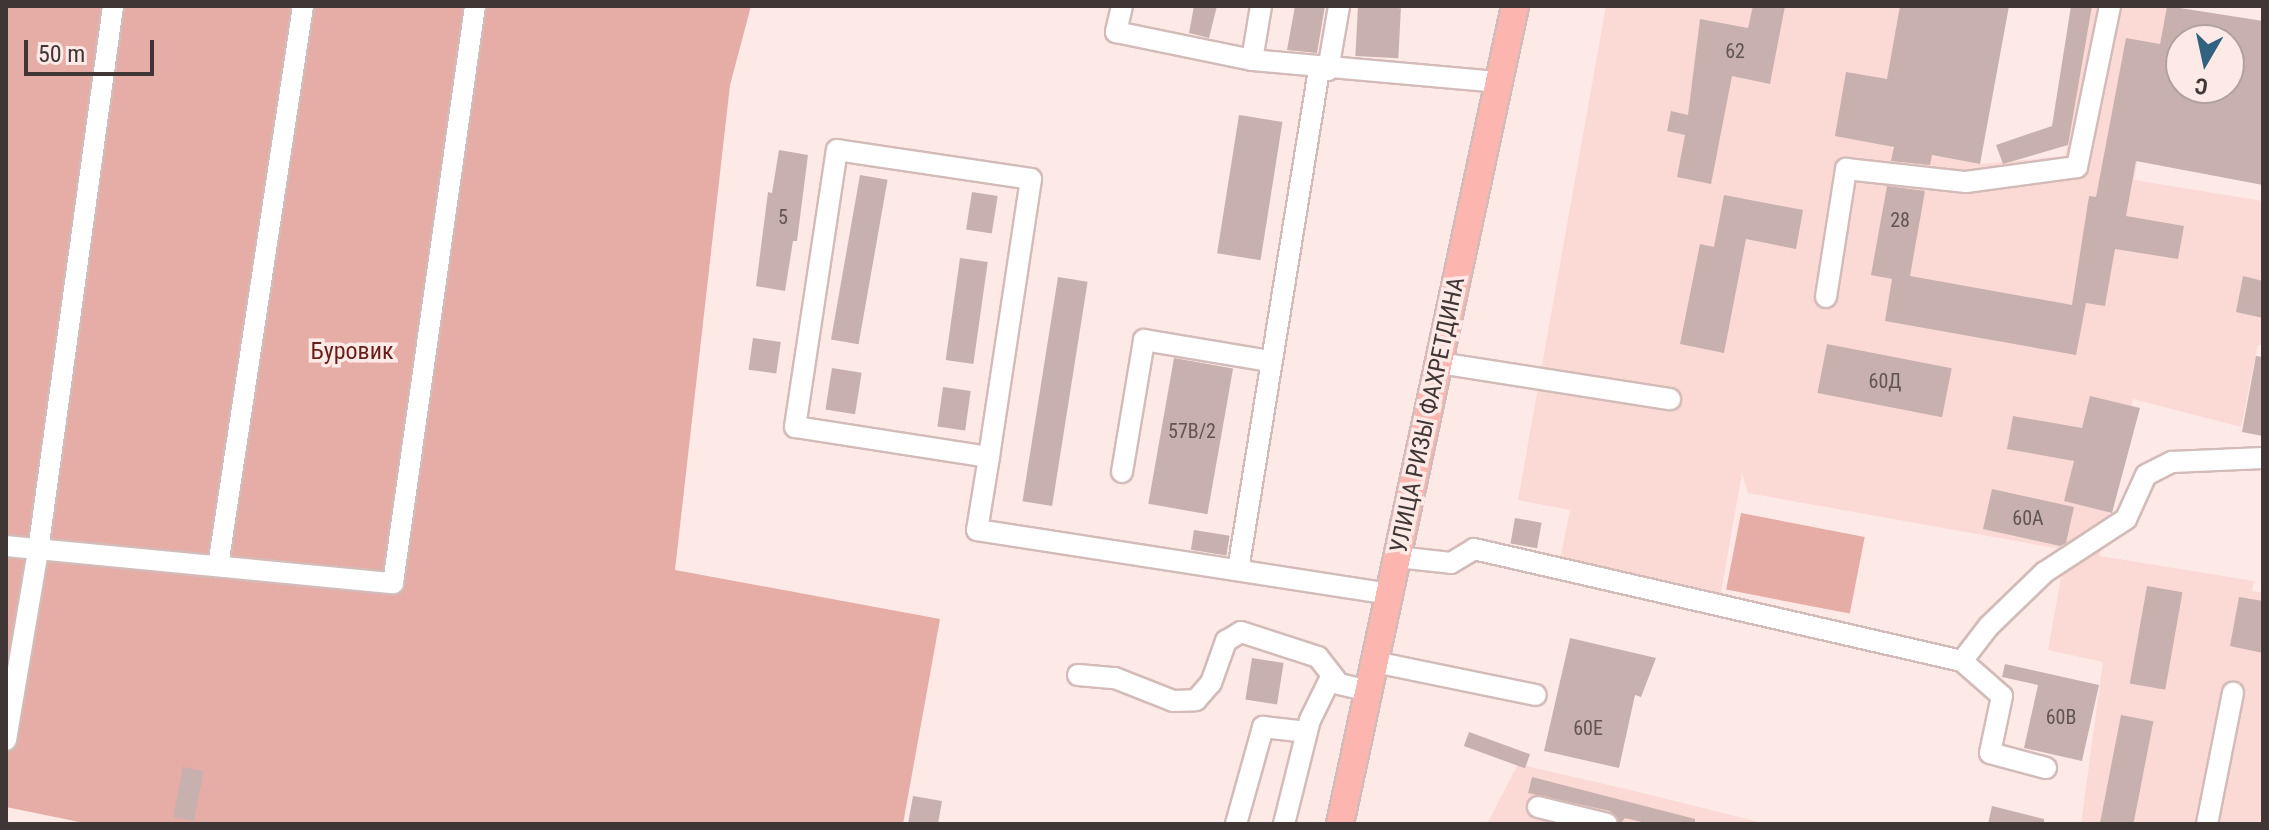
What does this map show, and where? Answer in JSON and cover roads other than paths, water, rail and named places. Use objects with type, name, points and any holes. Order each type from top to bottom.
[{"type":"main road","name":"УЛИЦА РИЗЫ ФАХРЕТДИНА","points":[[1340,824],[1515,6]]},
{"type":"street","points":[[6,740],[38,551],[113,6]]},
{"type":"street","points":[[218,566],[303,6]]},
{"type":"street","points":[[6,546],[393,583],[475,6]]},
{"type":"street","points":[[1122,6],[1116,32],[1252,60],[1324,70],[1498,82]]},
{"type":"street","points":[[1252,60],[1261,6]]},
{"type":"street","points":[[1238,570],[1269,361],[1339,6]]},
{"type":"street","points":[[1826,297],[1846,169],[1966,182],[2077,167],[2110,6]]},
{"type":"street","points":[[989,457],[795,427],[837,150],[1031,179],[989,457],[977,530],[1389,594]]},
{"type":"street","points":[[1122,472],[1144,340],[1269,361]]},
{"type":"street","points":[[1439,363],[1670,399]]},
{"type":"street","points":[[1962,661],[1989,626],[2045,572],[2126,519],[2146,475],[2172,462],[2263,458]]},
{"type":"street","points":[[1397,557],[1451,563],[1474,549],[1962,661],[2002,696],[1990,753],[2046,768]]},
{"type":"street","points":[[1078,675],[1115,678],[1173,701],[1196,700],[1211,683],[1226,641],[1241,632],[1318,657],[1339,684],[1369,691]]},
{"type":"street","points":[[1375,662],[1536,695]]},
{"type":"street","points":[[1284,824],[1307,732],[1332,675]]},
{"type":"street","points":[[2207,824],[2233,693]]},
{"type":"street","points":[[1236,824],[1263,727],[1307,732]]},
{"type":"street","points":[[1538,807],[1607,824]]},
{"type":"park label","name":"Буровик","points":[[352,352]]}]
